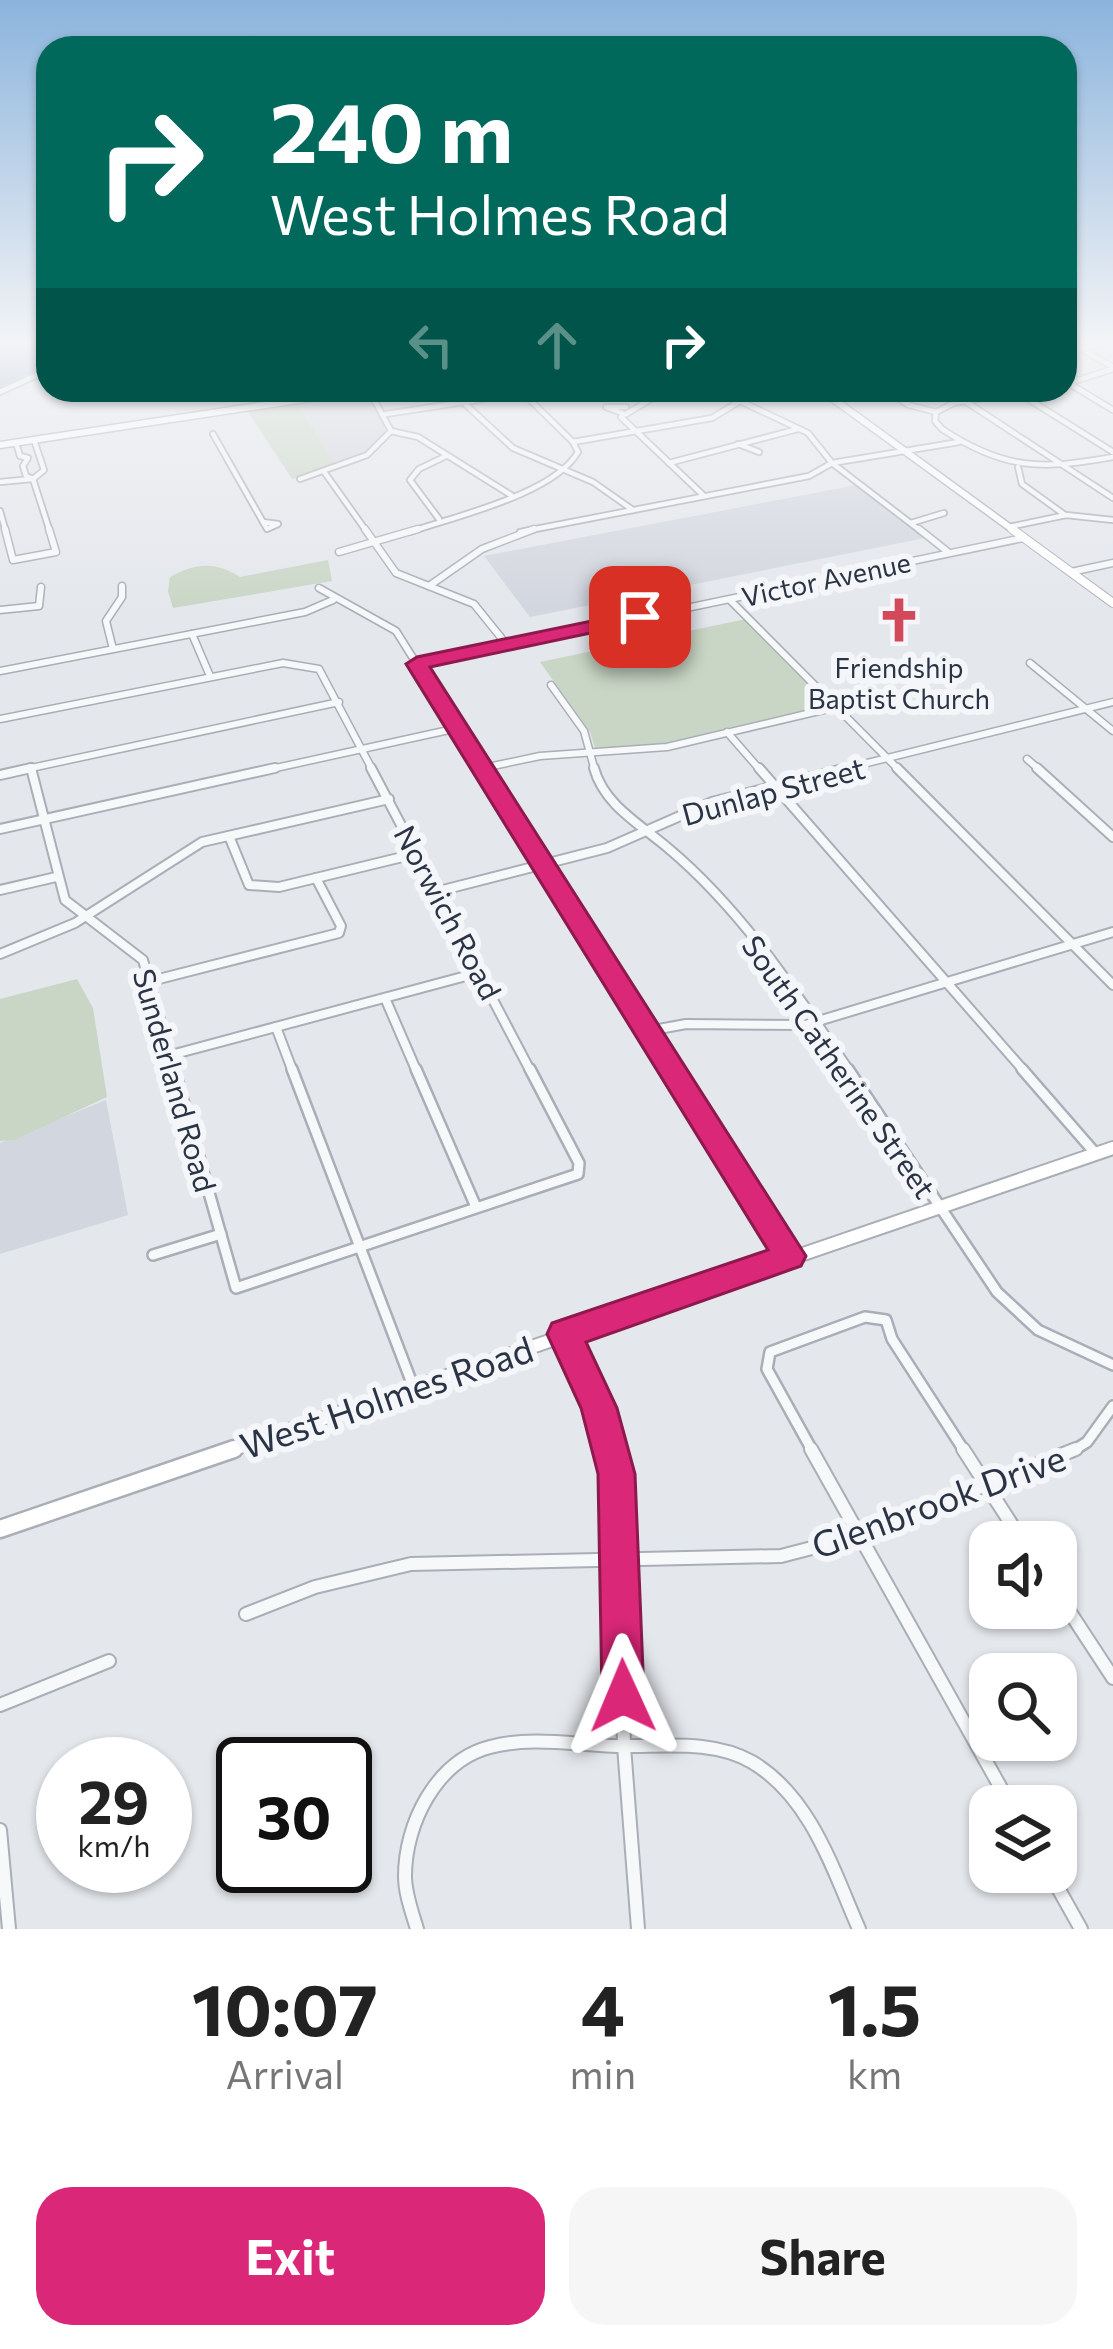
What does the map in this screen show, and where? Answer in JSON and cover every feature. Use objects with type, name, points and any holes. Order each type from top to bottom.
[{"type":"street","points":[[0,445],[88,431]]},
{"type":"street","points":[[300,479],[368,454],[390,431]]},
{"type":"street","points":[[395,431],[418,437],[512,496]]},
{"type":"street","points":[[493,431],[566,471],[606,484],[633,510]]},
{"type":"street","points":[[339,552],[375,545],[512,496],[566,471],[577,459],[574,442],[562,431]]},
{"type":"street","points":[[574,442],[634,431]]},
{"type":"street","points":[[634,431],[704,496]]},
{"type":"street","points":[[669,463],[787,431]]},
{"type":"street","points":[[803,431],[829,452],[832,464],[949,553]]},
{"type":"street","points":[[878,431],[1113,603]]},
{"type":"street","points":[[945,431],[990,460],[1018,467],[1064,466],[1113,454]]},
{"type":"street","points":[[1011,431],[1113,498]]},
{"type":"street","points":[[1077,431],[1113,454]]},
{"type":"street","points":[[213,434],[263,522]]},
{"type":"street","points":[[0,482],[33,479],[44,470],[34,440]]},
{"type":"street","points":[[429,586],[506,536],[809,476],[832,464],[959,442]]},
{"type":"street","points":[[0,511],[13,560],[56,551],[33,479],[26,476],[23,466],[28,460],[20,456],[16,443]]},
{"type":"street","points":[[736,444],[759,452]]},
{"type":"street","points":[[439,519],[410,480],[419,469],[447,456]]},
{"type":"street","points":[[1018,467],[1022,484],[1066,515]]},
{"type":"street","points":[[325,473],[396,573],[474,604],[507,645]]},
{"type":"street","points":[[1102,491],[1113,489]]},
{"type":"street","points":[[910,523],[944,513]]},
{"type":"street","points":[[1009,527],[1066,515],[1113,520]]},
{"type":"street","name":"Victor Avenue","points":[[417,664],[1024,538]]},
{"type":"street","points":[[1071,572],[1113,563]]},
{"type":"street","points":[[0,610],[39,606],[41,586]]},
{"type":"street","points":[[113,649],[106,621],[122,597],[122,586]]},
{"type":"street","points":[[319,588],[334,600],[386,622],[417,664],[790,1256]]},
{"type":"street","points":[[729,599],[1113,985]]},
{"type":"street","points":[[0,671],[305,612],[334,600]]},
{"type":"street","points":[[0,719],[211,677],[192,634]]},
{"type":"street","name":"Norwich Road","points":[[211,677],[303,663],[322,672],[579,1163],[578,1174],[476,1207]]},
{"type":"street","points":[[1030,663],[1113,731]]},
{"type":"street","name":"South Catherine Street","points":[[551,685],[584,731],[601,792],[675,854],[737,919],[815,1021],[998,1292],[1017,1312],[1073,1349],[1113,1365]]},
{"type":"street","points":[[0,775],[339,702]]},
{"type":"street","name":"Dunlap Street","points":[[439,891],[543,865],[645,831],[693,807],[1113,702]]},
{"type":"street","points":[[483,768],[540,756],[667,747],[837,707]]},
{"type":"street","points":[[0,829],[458,728]]},
{"type":"street","points":[[727,733],[1096,1154]]},
{"type":"street","points":[[1027,759],[1113,836]]},
{"type":"street","name":"Sunderland Road","points":[[31,768],[56,877],[71,908],[131,945],[151,981],[236,1288],[359,1245]]},
{"type":"street","points":[[0,954],[39,944],[88,917],[188,848],[389,799]]},
{"type":"street","points":[[229,836],[249,885],[279,887],[419,853]]},
{"type":"street","points":[[0,890],[56,877]]},
{"type":"street","points":[[151,981],[339,933],[341,926],[316,878]]},
{"type":"street","points":[[648,1031],[682,1024],[783,1029],[1113,932]]},
{"type":"street","points":[[171,1055],[481,972]]},
{"type":"street","points":[[359,1245],[476,1207],[385,998]]},
{"type":"street","points":[[276,1027],[413,1386]]},
{"type":"street","name":"West Holmes Road","points":[[0,1529],[1113,1148]]},
{"type":"street","points":[[154,1255],[221,1234]]},
{"type":"street","points":[[999,1785],[858,1536],[766,1360],[779,1348],[866,1317],[886,1320],[892,1339],[1010,1521]]},
{"type":"street","points":[[565,1334],[607,1431],[616,1474],[624,1746],[638,1929]]},
{"type":"street","name":"Glenbrook Drive","points":[[247,1614],[315,1587],[411,1564],[782,1556],[858,1536],[1063,1457],[1087,1442],[1113,1406]]},
{"type":"street","points":[[1077,1624],[1113,1678]]},
{"type":"street","points":[[0,1705],[110,1661]]},
{"type":"street","points":[[417,1929],[404,1882],[406,1853],[416,1819],[443,1775],[486,1747],[624,1746],[709,1746],[754,1762],[808,1818],[859,1929]]},
{"type":"street","points":[[0,1830],[9,1929]]},
{"type":"street","points":[[1061,1893],[1081,1929]]},
{"type":"shaded area","points":[[314,431],[385,431],[376,445],[337,467]]},
{"type":"shaded area","points":[[857,485],[925,538],[530,617],[484,556]]},
{"type":"shaded area","points":[[106,1100],[128,1215],[0,1254],[0,1143]]},
{"type":"green space","points":[[261,431],[314,431],[337,467],[292,479]]},
{"type":"green space","points":[[328,560],[332,581],[173,608],[168,591],[170,577],[197,567],[222,568],[240,577]]},
{"type":"green space","points":[[746,619],[829,705],[656,745],[595,748],[590,732],[540,662]]},
{"type":"green space","points":[[77,979],[93,1008],[107,1097],[14,1140],[0,1141],[0,999]]},
{"type":"place","name":"Friendship Baptist Church","points":[[899,620]]},
{"type":"route","points":[[623,1696],[616,1474],[599,1408],[565,1334],[790,1256],[417,664],[640,617]]}]
